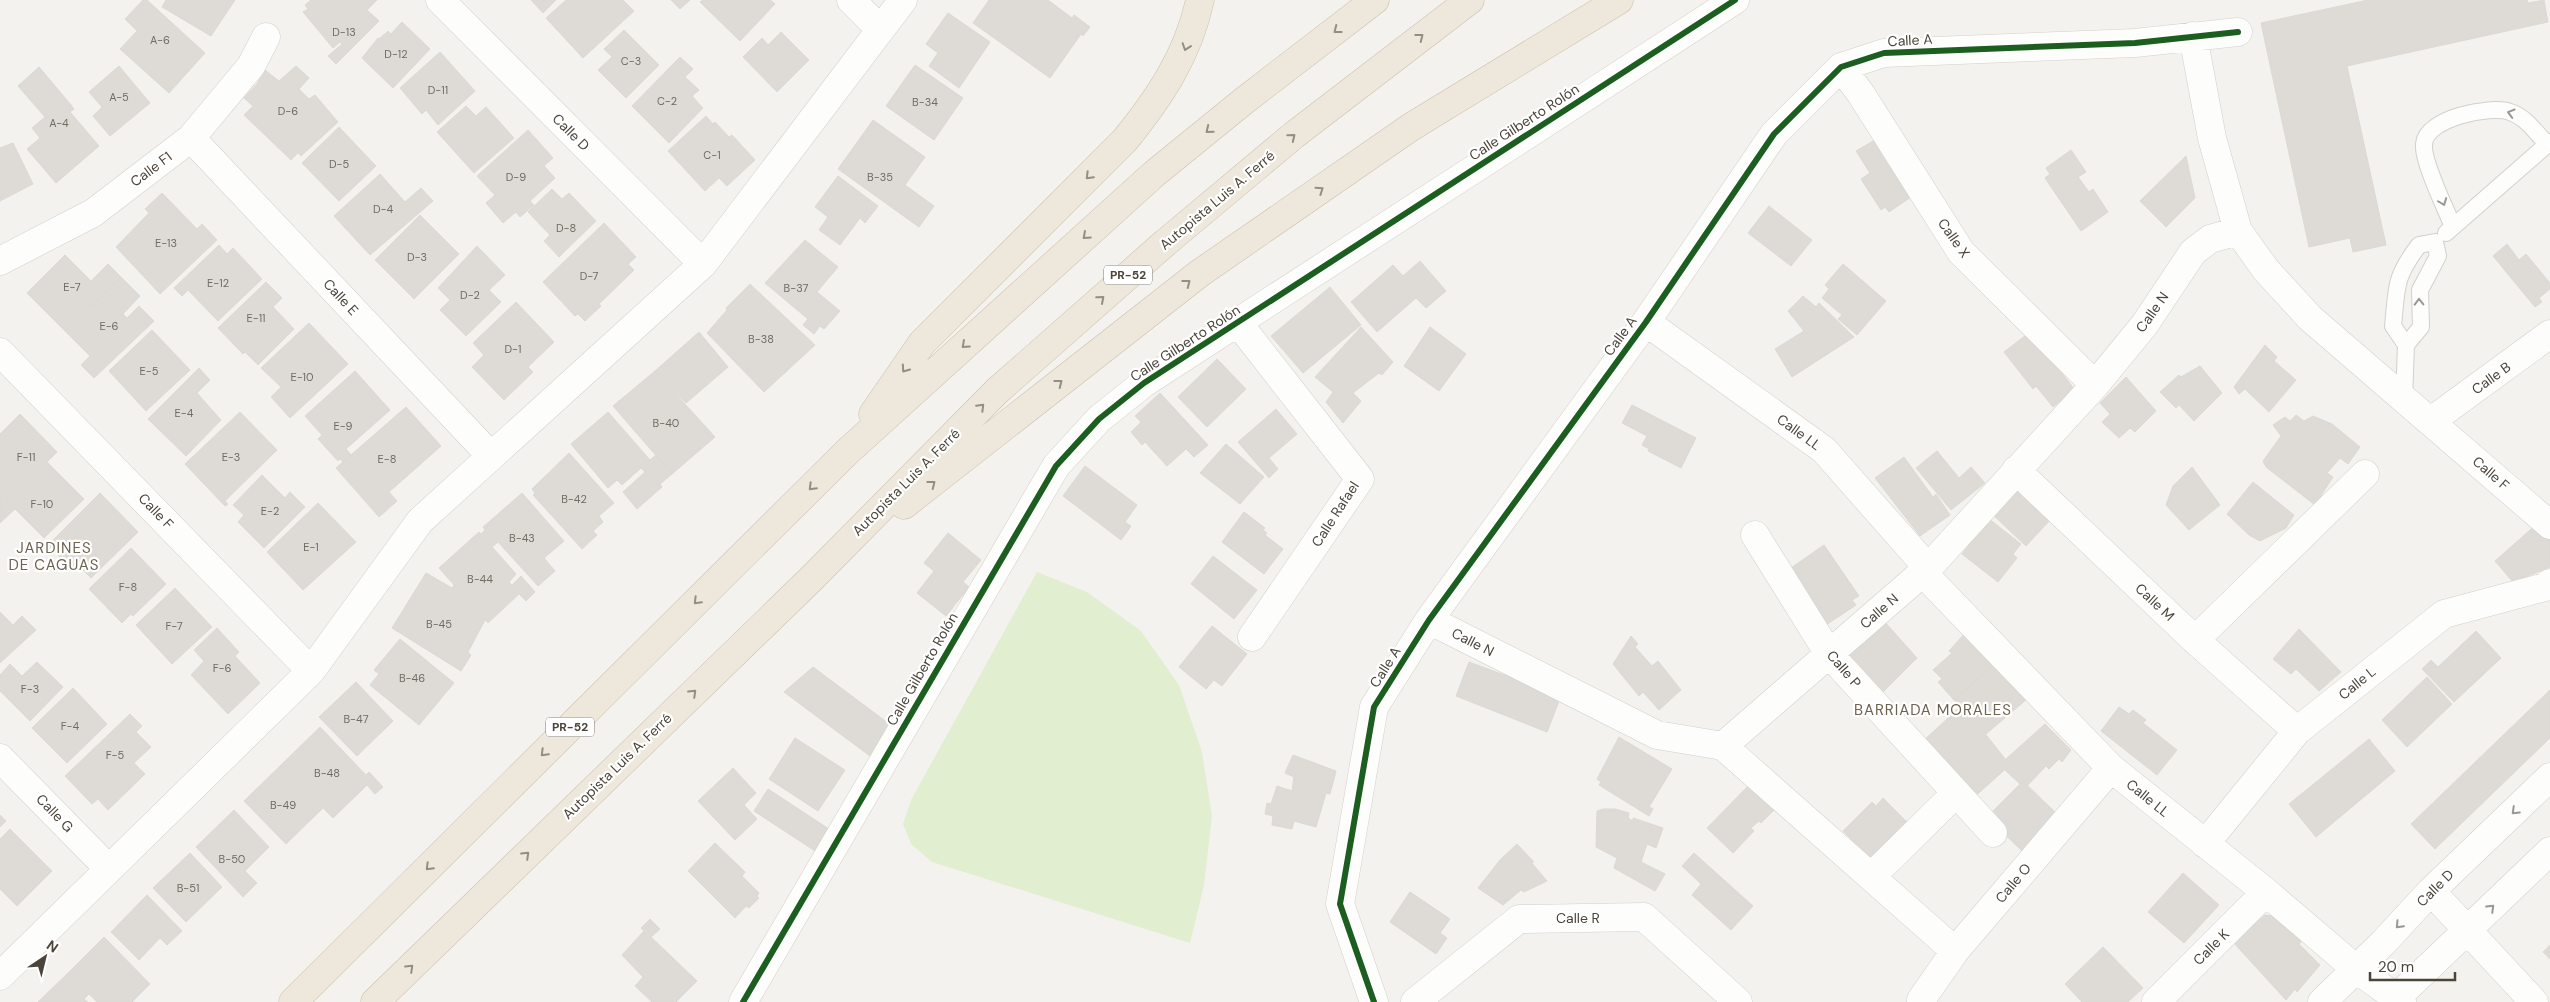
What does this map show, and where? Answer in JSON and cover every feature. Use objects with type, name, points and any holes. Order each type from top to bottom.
[{"type":"highway","points":[[847,452],[922,343],[1125,140],[1151,108],[1174,74],[1183,54],[1200,0]]},
{"type":"highway","name":"PR-52","points":[[293,1002],[847,452],[1154,174],[1245,100],[1375,0]]},
{"type":"highway","name":"Autopista Luis A. Ferré","points":[[375,1002],[811,579],[997,391],[1165,243],[1294,135],[1470,0]]},
{"type":"highway","points":[[811,579],[1200,273],[1411,127],[1619,0]]},
{"type":"street","name":"Calle D","points":[[440,0],[703,264]]},
{"type":"street","points":[[851,0],[880,29]]},
{"type":"street","points":[[0,976],[312,671],[420,521],[703,264],[903,0]]},
{"type":"street","name":"Calle Gilberto Rolón","points":[[743,1002],[1056,466],[1099,419],[1144,383],[1735,0]]},
{"type":"street","name":"Calle A","points":[[1374,1002],[1340,904],[1374,707],[1429,620],[1646,322],[1774,134],[1841,67],[1884,53],[2055,47],[2135,42],[2238,32]]},
{"type":"street","points":[[2194,36],[2212,138],[2238,231]]},
{"type":"street","name":"Calle F1","points":[[0,261],[93,213],[192,138],[251,66],[266,37]]},
{"type":"street","name":"Calle X","points":[[1841,67],[1861,94],[1961,252],[2095,385]]},
{"type":"street","name":"Calle E","points":[[192,138],[491,456]]},
{"type":"street","name":"Calle N","points":[[1429,620],[1657,735],[1723,746],[1926,570],[2095,385],[2145,324],[2193,252],[2210,239],[2238,231]]},
{"type":"street","name":"Calle F","points":[[2238,231],[2266,270],[2310,318],[2432,421],[2550,525]]},
{"type":"street","name":"Calle LL","points":[[1646,322],[1824,450],[1926,570],[2111,768],[2266,892],[2356,969],[2397,1001]]},
{"type":"street","name":"Calle Rafael","points":[[1238,323],[1360,479],[1252,637]]},
{"type":"street","name":"Calle B","points":[[2432,421],[2545,346]]},
{"type":"street","name":"Calle F","points":[[0,352],[312,671]]},
{"type":"street","name":"Calle M","points":[[2016,470],[2195,640],[2298,731]]},
{"type":"street","points":[[2195,640],[2364,474]]},
{"type":"street","name":"Calle P","points":[[1755,535],[1829,654],[1993,833]]},
{"type":"street","name":"Calle L","points":[[2205,844],[2298,731],[2444,614],[2550,583]]},
{"type":"street","points":[[1723,746],[1955,951]]},
{"type":"street","name":"Calle G","points":[[0,758],[109,869]]},
{"type":"street","name":"Calle O","points":[[1921,1002],[1955,951],[2111,768]]},
{"type":"street","name":"Calle D","points":[[2322,1002],[2431,891],[2550,778]]},
{"type":"street","points":[[1872,876],[1956,793]]},
{"type":"street","points":[[2397,1001],[2550,851]]},
{"type":"street","points":[[2431,891],[2534,1002]]},
{"type":"street","name":"Calle K","points":[[2156,1002],[2266,892]]},
{"type":"street","name":"Calle R","points":[[1415,1002],[1519,919],[1644,917],[1738,1002]]},
{"type":"lane","points":[[2404,398],[2406,345],[2393,326],[2398,279],[2404,264],[2419,245],[2435,242],[2453,227],[2549,143],[2520,116],[2508,111],[2476,112],[2438,123],[2429,132],[2424,144],[2427,160],[2453,227]]},
{"type":"lane","points":[[2406,345],[2421,327],[2420,290],[2438,256],[2435,242]]},
{"type":"green space","points":[[1037,572],[1087,592],[1141,631],[1179,685],[1202,752],[1212,816],[1204,885],[1190,943],[932,862],[911,844],[903,824],[911,800]]},
{"type":"building","points":[[143,0],[147,0],[205,53],[169,93],[120,49],[137,31],[125,19]]},
{"type":"building","points":[[166,0],[235,0],[211,36],[162,7]]},
{"type":"building","points":[[311,0],[377,0],[367,10],[379,21],[336,64],[328,56],[342,44],[340,42],[333,48],[303,12],[308,9],[305,5]]},
{"type":"building","points":[[531,0],[556,0],[543,13]]},
{"type":"building","points":[[566,0],[623,0],[634,11],[583,58],[546,18]]},
{"type":"building","points":[[671,0],[690,0],[680,9]]},
{"type":"building","points":[[703,0],[770,0],[775,4],[740,41],[700,2]]},
{"type":"building","points":[[989,0],[1048,0],[1072,18],[1074,15],[1090,27],[1083,36],[1081,34],[1050,78],[973,23]]},
{"type":"building","points":[[2368,0],[2527,0],[2528,3],[2544,0],[2548,22],[2347,66],[2386,245],[2353,252],[2350,238],[2309,247],[2261,23]]},
{"type":"building","points":[[948,13],[990,42],[959,88],[929,66],[938,53],[926,44]]},
{"type":"building","points":[[402,22],[430,49],[393,88],[362,58],[378,38],[388,31],[391,34]]},
{"type":"building","points":[[624,30],[659,65],[626,98],[598,70],[612,57],[604,49]]},
{"type":"building","points":[[781,32],[809,60],[777,92],[743,57],[762,38],[768,45]]},
{"type":"building","points":[[440,52],[475,91],[438,125],[426,110],[422,114],[400,88]]},
{"type":"building","points":[[680,57],[693,69],[685,77],[699,90],[692,96],[703,108],[669,143],[632,106]]},
{"type":"building","points":[[915,65],[963,98],[934,140],[886,106]]},
{"type":"building","points":[[119,66],[150,103],[110,136],[93,116],[102,107],[89,92]]},
{"type":"building","points":[[296,66],[309,78],[299,89],[309,99],[315,95],[338,122],[301,156],[298,153],[291,160],[244,115],[253,106],[244,98],[257,84],[265,70],[279,81]]},
{"type":"building","points":[[39,67],[74,109],[70,112],[99,146],[56,183],[27,149],[40,138],[32,128],[45,117],[18,86]]},
{"type":"building","points":[[466,106],[476,116],[486,107],[514,138],[474,173],[437,132]]},
{"type":"building","points":[[706,116],[713,124],[715,122],[729,137],[732,135],[755,160],[727,186],[719,178],[705,191],[668,151]]},
{"type":"building","points":[[873,120],[925,157],[905,185],[934,206],[919,227],[838,169]]},
{"type":"building","points":[[339,127],[376,166],[339,201],[302,163]]},
{"type":"building","points":[[528,130],[553,158],[544,166],[555,178],[530,201],[534,205],[520,217],[516,212],[503,223],[486,203],[495,195],[477,176]]},
{"type":"building","points":[[1875,140],[1911,197],[1889,212],[1885,207],[1881,210],[1861,179],[1870,173],[1856,151]]},
{"type":"building","points":[[13,143],[33,184],[0,201],[0,148]]},
{"type":"building","points":[[2071,150],[2086,172],[2078,177],[2089,192],[2093,189],[2108,212],[2081,231],[2045,178],[2050,174],[2046,168]]},
{"type":"building","points":[[2186,156],[2195,198],[2166,227],[2140,201]]},
{"type":"building","points":[[380,174],[405,202],[421,188],[433,201],[370,255],[334,216]]},
{"type":"building","points":[[838,176],[878,206],[865,223],[860,218],[840,245],[819,230],[828,217],[815,207]]},
{"type":"building","points":[[552,189],[562,199],[569,193],[596,221],[559,257],[544,241],[550,235],[528,212]]},
{"type":"building","points":[[162,193],[197,229],[202,224],[217,240],[160,294],[116,247],[149,213],[145,209]]},
{"type":"building","points":[[1769,206],[1812,240],[1791,266],[1748,233]]},
{"type":"building","points":[[420,215],[459,254],[414,299],[375,260]]},
{"type":"building","points":[[604,223],[636,257],[628,264],[634,270],[599,304],[601,306],[585,321],[578,314],[575,316],[543,282]]},
{"type":"building","points":[[805,240],[838,267],[817,292],[840,311],[824,329],[820,326],[814,334],[803,325],[808,319],[765,283]]},
{"type":"building","points":[[2507,244],[2519,260],[2526,254],[2550,283],[2550,289],[2539,298],[2542,302],[2535,307],[2493,256]]},
{"type":"building","points":[[219,245],[227,254],[233,248],[262,279],[218,321],[188,290],[182,296],[174,288]]},
{"type":"building","points":[[477,246],[505,275],[489,290],[501,302],[466,336],[440,310],[450,300],[438,288]]},
{"type":"building","points":[[65,255],[91,281],[108,264],[121,277],[65,331],[27,293]]},
{"type":"building","points":[[1420,261],[1446,291],[1426,308],[1416,298],[1377,332],[1351,302],[1393,265],[1403,276]]},
{"type":"building","points":[[1843,264],[1886,301],[1857,335],[1838,319],[1842,315],[1822,298],[1829,289],[1825,285]]},
{"type":"building","points":[[121,277],[140,296],[123,314],[127,318],[139,306],[154,321],[94,378],[81,365],[90,356],[65,331]]},
{"type":"building","points":[[266,282],[282,298],[273,307],[294,329],[258,365],[245,352],[243,354],[218,328]]},
{"type":"building","points":[[750,284],[815,345],[764,392],[707,333],[727,310],[726,308]]},
{"type":"building","points":[[1330,287],[1361,325],[1303,373],[1271,336]]},
{"type":"building","points":[[1803,296],[1816,307],[1819,303],[1854,337],[1792,377],[1775,349],[1804,331],[1788,311]]},
{"type":"building","points":[[516,302],[554,342],[528,367],[533,372],[504,400],[472,367],[484,355],[473,343]]},
{"type":"building","points":[[309,323],[348,364],[290,418],[271,397],[281,387],[261,368]]},
{"type":"building","points":[[1361,327],[1393,362],[1382,375],[1379,373],[1353,393],[1361,401],[1343,423],[1326,402],[1333,392],[1315,377]]},
{"type":"building","points":[[1430,327],[1466,354],[1439,391],[1404,366]]},
{"type":"building","points":[[152,330],[190,370],[146,411],[109,371]]},
{"type":"building","points":[[699,332],[728,367],[686,403],[655,371]]},
{"type":"building","points":[[2030,332],[2075,390],[2053,407],[2036,386],[2033,389],[2004,352]]},
{"type":"building","points":[[2265,345],[2277,357],[2274,361],[2296,380],[2269,412],[2245,389],[2239,394],[2234,387]]},
{"type":"building","points":[[1217,359],[1246,389],[1207,427],[1178,397]]},
{"type":"building","points":[[2200,366],[2222,393],[2194,421],[2179,405],[2176,408],[2160,392],[2179,375],[2181,377]]},
{"type":"building","points":[[199,368],[210,380],[197,393],[221,420],[186,456],[148,419]]},
{"type":"building","points":[[355,371],[390,410],[346,449],[351,455],[343,462],[340,459],[338,461],[318,439],[322,435],[305,416]]},
{"type":"building","points":[[655,371],[715,437],[672,474],[613,406]]},
{"type":"building","points":[[2126,377],[2156,411],[2135,432],[2130,428],[2119,438],[2102,422],[2110,414],[2100,403]]},
{"type":"building","points":[[1160,393],[1208,445],[1194,457],[1186,449],[1167,466],[1145,442],[1142,445],[1131,432],[1141,422],[1135,416]]},
{"type":"building","points":[[1632,405],[1696,438],[1681,468],[1648,451],[1649,449],[1642,445],[1647,436],[1622,423]]},
{"type":"building","points":[[406,407],[441,446],[389,492],[397,501],[379,517],[336,468]]},
{"type":"building","points":[[1276,409],[1297,434],[1269,458],[1278,469],[1269,478],[1238,442]]},
{"type":"building","points":[[240,412],[277,450],[225,501],[228,504],[225,506],[185,464]]},
{"type":"building","points":[[608,412],[650,460],[656,455],[672,474],[660,484],[662,487],[637,509],[623,492],[645,472],[641,468],[622,485],[617,480],[608,488],[571,444]]},
{"type":"building","points":[[20,414],[57,452],[0,509],[0,434]]},
{"type":"building","points":[[2296,415],[2304,421],[2313,416],[2332,424],[2360,447],[2348,464],[2340,458],[2327,473],[2333,477],[2315,505],[2266,467],[2263,461],[2281,436],[2273,425],[2285,417],[2290,421]]},
{"type":"building","points":[[1226,444],[1264,477],[1240,504],[1200,473]]},
{"type":"building","points":[[1937,451],[1959,478],[1971,467],[1985,483],[1951,510],[1916,468]]},
{"type":"building","points":[[569,453],[614,503],[599,516],[603,522],[593,531],[597,535],[582,549],[533,495],[535,493],[532,489]]},
{"type":"building","points":[[1904,457],[1933,497],[1936,494],[1950,515],[1920,536],[1875,478]]},
{"type":"building","points":[[47,462],[84,499],[44,538],[15,509],[0,523],[0,509]]},
{"type":"building","points":[[1085,466],[1137,505],[1125,522],[1131,526],[1121,540],[1063,496]]},
{"type":"building","points":[[2192,467],[2220,505],[2189,530],[2166,505],[2173,486]]},
{"type":"building","points":[[262,475],[285,498],[290,492],[305,507],[264,548],[238,522],[244,515],[233,505]]},
{"type":"building","points":[[2253,482],[2294,515],[2286,528],[2260,541],[2249,535],[2227,514]]},
{"type":"building","points":[[2016,485],[2052,518],[2026,546],[1991,513]]},
{"type":"building","points":[[100,493],[138,532],[91,578],[78,565],[72,570],[48,545]]},
{"type":"building","points":[[522,493],[564,541],[544,558],[555,571],[538,586],[498,542],[492,547],[481,534],[485,530],[483,527]]},
{"type":"building","points":[[318,503],[356,542],[303,590],[267,552]]},
{"type":"building","points":[[1244,512],[1265,528],[1263,530],[1267,533],[1265,535],[1283,549],[1264,574],[1222,542]]},
{"type":"building","points":[[1989,519],[2021,544],[2013,554],[2017,558],[1998,582],[1962,554]]},
{"type":"building","points":[[2538,523],[2550,537],[2550,567],[2513,582],[2495,561]]},
{"type":"building","points":[[479,532],[516,574],[509,582],[512,585],[521,576],[535,592],[526,601],[519,594],[488,623],[439,568]]},
{"type":"building","points":[[948,533],[981,560],[963,582],[969,587],[946,616],[917,593],[934,571],[924,563]]},
{"type":"building","points":[[1824,545],[1859,596],[1852,600],[1856,605],[1826,625],[1788,570]]},
{"type":"building","points":[[131,548],[166,584],[133,616],[131,614],[122,623],[89,589]]},
{"type":"building","points":[[1213,556],[1257,590],[1234,619],[1191,584]]},
{"type":"building","points":[[426,573],[452,588],[454,585],[485,620],[468,652],[471,655],[461,671],[392,628]]},
{"type":"building","points":[[175,588],[212,627],[172,664],[136,625]]},
{"type":"building","points":[[0,612],[13,625],[22,616],[36,630],[0,663]]},
{"type":"building","points":[[1883,620],[1917,658],[1880,695],[1847,658]]},
{"type":"building","points":[[1212,626],[1247,654],[1222,686],[1214,680],[1206,689],[1179,667]]},
{"type":"building","points":[[217,628],[239,652],[235,656],[260,683],[228,714],[191,675],[204,661],[194,650]]},
{"type":"building","points":[[2299,629],[2341,672],[2319,691],[2296,669],[2291,674],[2273,659]]},
{"type":"building","points":[[2476,631],[2501,658],[2454,702],[2422,669],[2431,660],[2438,667]]},
{"type":"building","points":[[1966,632],[1996,663],[1954,700],[1938,682],[1942,679],[1933,670],[1952,653],[1949,651]]},
{"type":"building","points":[[1631,636],[1638,644],[1635,647],[1652,666],[1658,661],[1681,690],[1659,710],[1643,692],[1639,696],[1613,664]]},
{"type":"building","points":[[400,639],[454,683],[419,725],[370,685],[379,674],[374,670]]},
{"type":"building","points":[[37,662],[63,687],[30,721],[0,691],[0,675],[10,664],[22,676]]},
{"type":"building","points":[[1469,662],[1561,696],[1547,732],[1456,696]]},
{"type":"building","points":[[1996,663],[2027,699],[1986,734],[1954,700]]},
{"type":"building","points":[[813,667],[892,726],[874,759],[784,692]]},
{"type":"building","points":[[2427,677],[2452,704],[2407,747],[2382,720]]},
{"type":"building","points":[[356,682],[393,721],[357,756],[319,717]]},
{"type":"building","points":[[73,688],[107,724],[67,763],[32,728]]},
{"type":"building","points":[[2550,690],[2550,738],[2435,849],[2411,824]]},
{"type":"building","points":[[1960,707],[1987,736],[1948,772],[1922,742]]},
{"type":"building","points":[[2119,707],[2129,714],[2133,710],[2146,720],[2143,723],[2177,750],[2157,775],[2101,731]]},
{"type":"building","points":[[130,714],[142,726],[136,732],[151,747],[134,763],[145,774],[108,810],[98,799],[92,804],[65,776]]},
{"type":"building","points":[[2045,724],[2071,750],[2062,762],[2059,759],[2049,769],[2046,766],[2027,786],[2023,781],[2020,784],[2005,770],[2010,765],[2006,759]]},
{"type":"building","points":[[320,727],[366,775],[369,772],[383,787],[375,794],[367,785],[333,818],[281,765]]},
{"type":"building","points":[[1987,736],[2010,765],[1971,800],[1948,772]]},
{"type":"building","points":[[1619,737],[1672,769],[1649,807],[1653,809],[1649,816],[1599,785],[1601,782],[1597,779]]},
{"type":"building","points":[[795,738],[845,770],[818,811],[769,779]]},
{"type":"building","points":[[2369,739],[2395,771],[2316,837],[2289,804]]},
{"type":"building","points":[[1293,755],[1336,771],[1330,794],[1326,793],[1316,827],[1294,821],[1292,829],[1272,825],[1273,816],[1265,814],[1267,803],[1271,804],[1277,786],[1292,791],[1294,777],[1285,773]]},
{"type":"building","points":[[281,765],[323,808],[286,844],[244,801]]},
{"type":"building","points":[[733,768],[756,793],[744,805],[757,819],[735,840],[698,801]]},
{"type":"building","points":[[2023,781],[2057,814],[2023,852],[1987,817]]},
{"type":"building","points":[[1751,783],[1777,807],[1761,823],[1759,821],[1751,828],[1754,831],[1733,853],[1707,828]]},
{"type":"building","points":[[768,789],[832,831],[818,853],[754,811]]},
{"type":"building","points":[[1883,798],[1911,826],[1875,862],[1843,831],[1872,802],[1876,806]]},
{"type":"building","points":[[1615,809],[1629,813],[1628,818],[1633,821],[1633,818],[1663,828],[1656,848],[1647,844],[1641,862],[1665,874],[1655,891],[1614,868],[1617,858],[1596,847],[1597,811]]},
{"type":"building","points":[[234,810],[269,847],[245,871],[257,883],[243,897],[196,847]]},
{"type":"building","points":[[0,815],[6,821],[0,827]]},
{"type":"building","points":[[10,829],[52,871],[17,906],[0,889],[0,839]]},
{"type":"building","points":[[715,843],[745,872],[742,876],[759,893],[757,896],[759,898],[749,908],[746,906],[735,918],[688,871]]},
{"type":"building","points":[[1517,844],[1534,862],[1531,862],[1547,881],[1524,892],[1521,890],[1503,905],[1478,888],[1500,860]]},
{"type":"building","points":[[190,853],[222,887],[186,922],[153,888]]},
{"type":"building","points":[[1694,853],[1753,906],[1731,930],[1692,895],[1701,884],[1682,866]]},
{"type":"building","points":[[2183,873],[2219,905],[2184,943],[2148,912]]},
{"type":"building","points":[[1410,892],[1450,919],[1440,933],[1447,938],[1436,954],[1390,922]]},
{"type":"building","points":[[147,895],[182,931],[167,945],[160,938],[139,960],[111,932]]},
{"type":"building","points":[[2265,915],[2272,916],[2300,940],[2299,944],[2320,965],[2297,992],[2295,989],[2286,1000],[2233,942]]},
{"type":"building","points":[[650,919],[660,929],[651,937],[697,981],[676,1002],[652,1002],[635,986],[643,977],[622,955],[644,931],[641,928]]},
{"type":"building","points":[[104,937],[150,984],[132,1002],[97,1002],[68,973]]},
{"type":"building","points":[[2550,945],[2550,959],[2543,952]]},
{"type":"building","points":[[2103,947],[2143,988],[2128,1002],[2082,1002],[2065,984]]},
{"type":"building","points":[[68,973],[89,994],[84,999],[88,1002],[38,1002]]},
{"type":"cycle path","points":[[743,1002],[1056,466],[1099,419],[1144,383],[1735,0]]},
{"type":"cycle path","points":[[1374,1002],[1340,904],[1374,707],[1429,620],[1646,322],[1774,134],[1841,67],[1884,53],[2135,43],[2238,32]]},
{"type":"district","name":"JARDINES DE CAGUAS","points":[[54,556]]},
{"type":"district","name":"BARRIADA MORALES","points":[[1933,710]]}]
